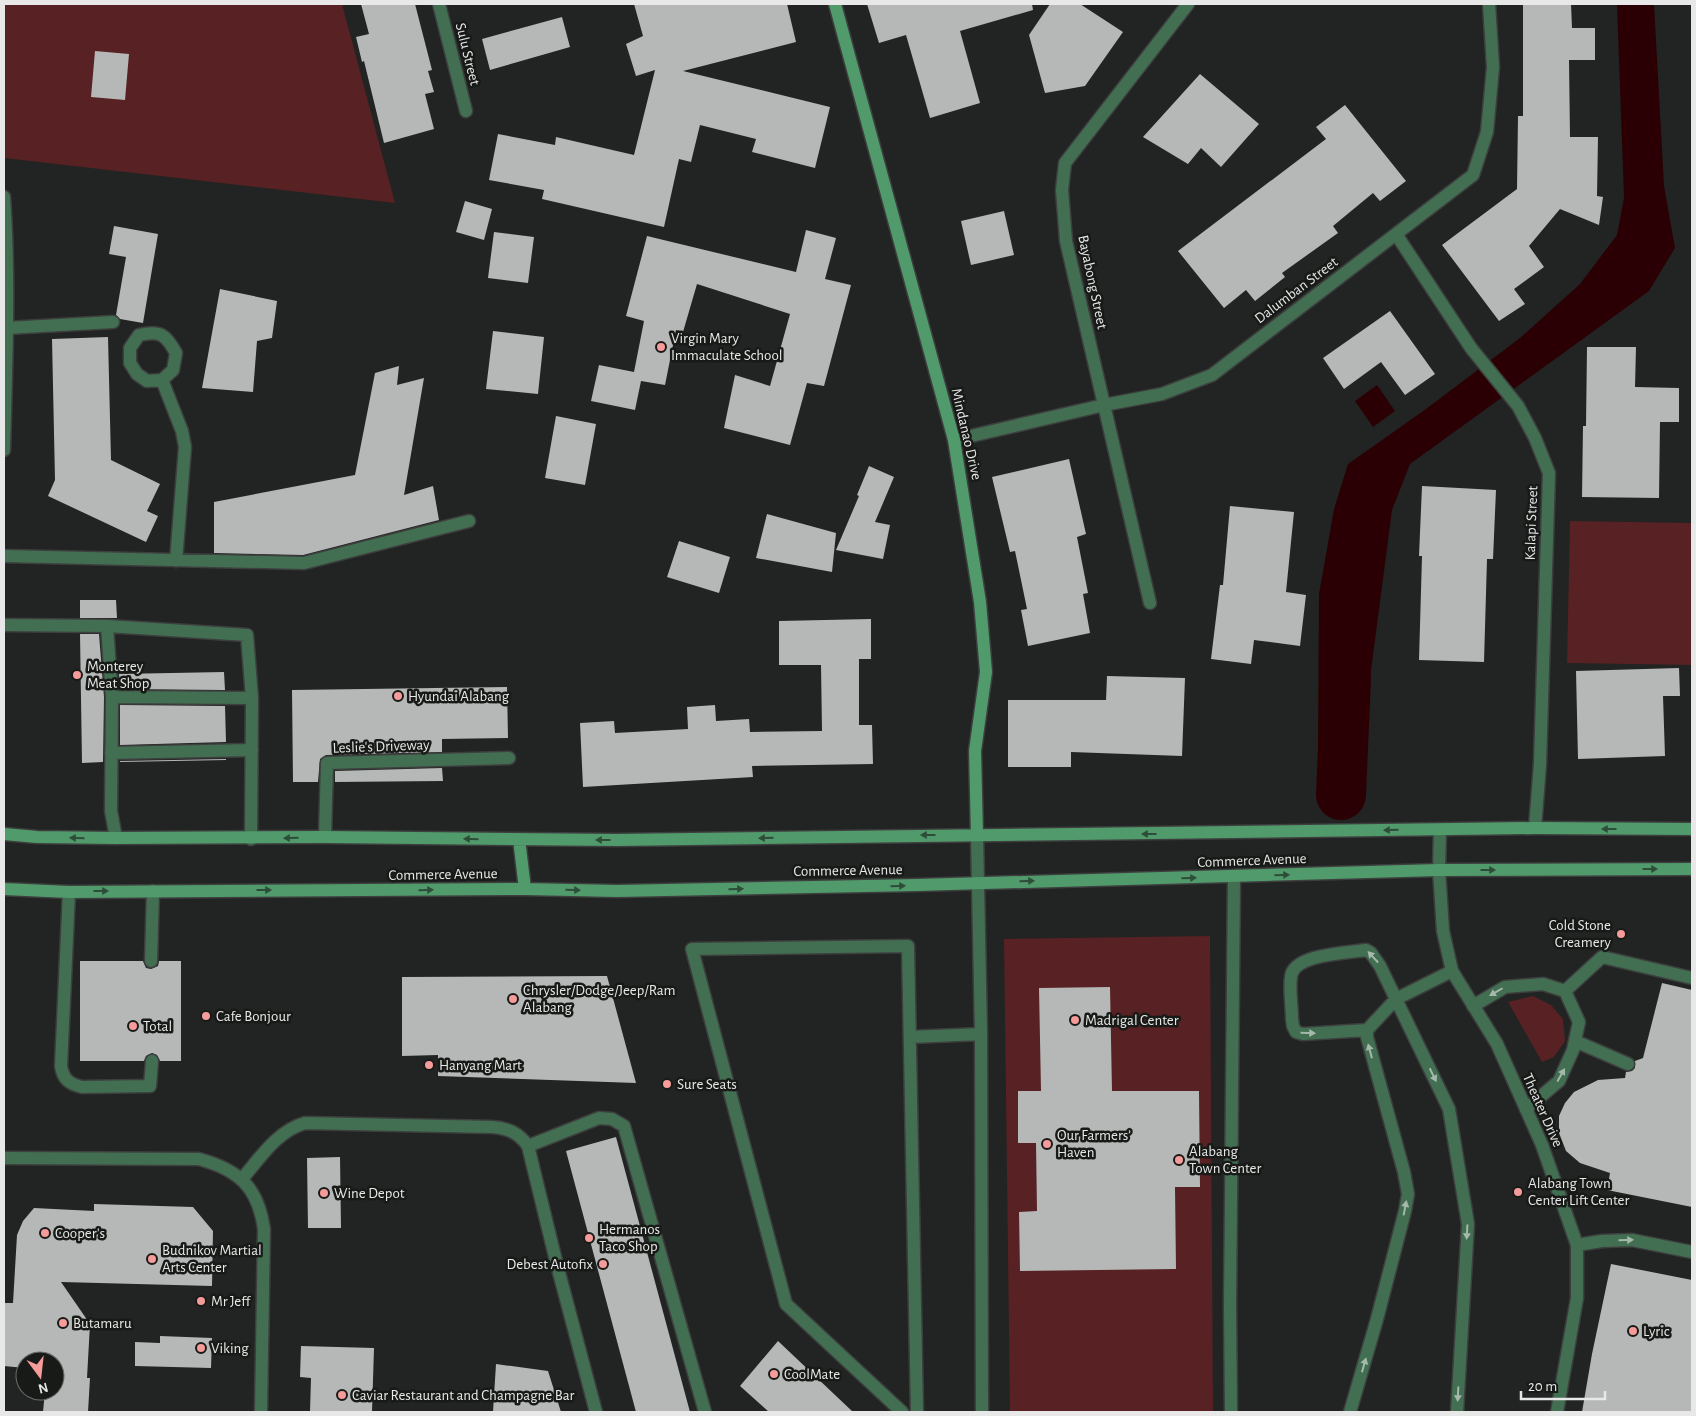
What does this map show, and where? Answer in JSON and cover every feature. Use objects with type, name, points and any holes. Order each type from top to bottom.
[{"type":"main road","name":"Mindanao Drive","points":[[835,4],[954,440],[980,602],[986,672],[975,751],[977,835]]},
{"type":"main road","name":"Commerce Avenue","points":[[4,834],[37,837],[116,838],[251,839],[326,837],[616,840],[1535,828],[1692,829]]},
{"type":"main road","points":[[519,839],[525,889]]},
{"type":"main road","name":"Commerce Avenue","points":[[4,889],[69,892],[525,889],[617,891],[978,884],[1439,870],[1692,869]]},
{"type":"street","name":"Sulu Street","points":[[439,4],[466,111]]},
{"type":"street","name":"Bayabong Street","points":[[1150,603],[1066,241],[1062,190],[1065,163],[1187,4]]},
{"type":"street","name":"Dalumban Street","points":[[954,440],[1104,405],[1162,394],[1212,375],[1473,175],[1487,132],[1493,67],[1489,4]]},
{"type":"street","points":[[4,197],[7,328],[4,450]]},
{"type":"street","name":"Kalapi Street","points":[[1396,234],[1471,348],[1518,406],[1535,438],[1549,473],[1540,764],[1535,828]]},
{"type":"street","points":[[7,328],[113,322]]},
{"type":"street","points":[[162,380],[182,432],[185,447],[176,561]]},
{"type":"street","points":[[4,556],[304,563],[469,521]]},
{"type":"street","points":[[4,625],[108,626],[247,635],[252,698],[251,839]]},
{"type":"street","points":[[108,626],[112,697],[111,811],[116,838]]},
{"type":"street","points":[[112,697],[252,698]]},
{"type":"street","points":[[111,753],[252,750]]},
{"type":"street","name":"Leslie's Driveway","points":[[326,837],[327,763],[509,758]]},
{"type":"street","name":"Theater Drive","points":[[1440,830],[1439,870],[1444,939],[1452,971],[1497,1044],[1542,1145],[1577,1245],[1577,1298],[1557,1412]]},
{"type":"street","name":"Mindanao Drive","points":[[977,835],[982,1034],[982,1412]]},
{"type":"street","points":[[1231,1412],[1230,1305],[1234,877]]},
{"type":"street","points":[[151,961],[153,891]]},
{"type":"street","points":[[69,892],[62,1074],[67,1081],[82,1087],[150,1086],[152,1061]]},
{"type":"street","points":[[902,1412],[786,1304],[692,948],[908,946],[917,1412]]},
{"type":"street","points":[[1367,1030],[1303,1034],[1296,1032],[1292,1019],[1291,976],[1293,968],[1307,959],[1366,950],[1371,953],[1380,966],[1449,1109],[1468,1224],[1457,1412]]},
{"type":"street","points":[[1565,991],[1602,957],[1692,978]]},
{"type":"street","points":[[1350,1412],[1377,1319],[1408,1194],[1404,1172],[1367,1037],[1367,1030],[1396,999],[1452,971]]},
{"type":"street","points":[[1473,1006],[1505,987],[1543,984],[1565,991],[1579,1022],[1573,1050],[1559,1081],[1526,1109]]},
{"type":"street","points":[[910,1038],[982,1034]]},
{"type":"street","points":[[1575,1041],[1628,1064]]},
{"type":"street","points":[[528,1146],[599,1118],[612,1119],[624,1126],[705,1412]]},
{"type":"street","points":[[242,1179],[282,1134],[293,1126],[305,1123],[503,1128],[513,1131],[528,1146],[596,1412]]},
{"type":"street","points":[[4,1158],[199,1159],[216,1164],[242,1179],[253,1192],[262,1210],[264,1229],[261,1412]]},
{"type":"street","points":[[1577,1245],[1602,1241],[1632,1240],[1692,1252]]},
{"type":"shaded area","points":[[4,4],[342,4],[395,203],[4,158]]},
{"type":"shaded area","points":[[1617,4],[1654,4],[1664,186],[1675,248],[1649,291],[1410,464],[1392,510],[1361,747],[1318,746],[1319,594],[1334,509],[1348,464],[1426,409],[1520,338],[1580,284],[1617,235],[1624,198]]},
{"type":"shaded area","points":[[1377,385],[1395,411],[1373,427],[1355,401]]},
{"type":"shaded area","points":[[1570,521],[1692,523],[1692,665],[1567,663]]},
{"type":"shaded area","points":[[1210,936],[1213,1412],[1010,1412],[1004,939]]},
{"type":"shaded area","points":[[1533,996],[1551,1005],[1563,1019],[1565,1041],[1554,1057],[1542,1062],[1508,1002]]},
{"type":"building","points":[[361,4],[415,4],[432,70],[428,71],[434,92],[425,94],[434,129],[384,143],[364,61],[362,62],[356,37],[369,34]]},
{"type":"building","points":[[634,4],[787,4],[796,42],[683,71],[830,107],[815,168],[752,152],[756,139],[700,125],[691,162],[679,159],[664,227],[542,199],[544,190],[489,180],[498,134],[555,145],[556,137],[634,155],[655,70],[636,76],[626,44],[643,36]]},
{"type":"building","points":[[867,4],[1032,4],[1033,10],[960,31],[980,103],[930,118],[906,35],[879,43]]},
{"type":"building","points":[[1050,4],[1080,4],[1123,32],[1085,86],[1045,93],[1029,35]]},
{"type":"building","points":[[1523,4],[1571,4],[1572,28],[1595,28],[1595,60],[1569,60],[1570,137],[1598,137],[1597,196],[1603,197],[1599,225],[1560,209],[1529,246],[1544,267],[1514,289],[1525,304],[1499,321],[1442,245],[1517,189],[1518,116],[1523,116]]},
{"type":"building","points":[[562,17],[570,47],[490,70],[482,39]]},
{"type":"building","points":[[95,51],[129,54],[125,100],[91,97]]},
{"type":"building","points":[[1200,74],[1259,124],[1221,167],[1201,148],[1188,164],[1143,137]]},
{"type":"building","points":[[1345,105],[1406,181],[1380,201],[1373,193],[1333,226],[1338,233],[1282,273],[1285,277],[1255,301],[1246,290],[1224,308],[1178,251],[1326,139],[1316,127]]},
{"type":"building","points":[[465,201],[492,209],[484,240],[456,232]]},
{"type":"building","points":[[1004,211],[1014,255],[971,265],[961,221]]},
{"type":"building","points":[[114,226],[158,234],[143,323],[120,319],[116,315],[126,257],[109,254]]},
{"type":"building","points":[[806,230],[836,238],[825,279],[851,285],[824,386],[807,383],[790,445],[724,428],[735,375],[770,386],[790,314],[697,284],[683,332],[676,330],[665,385],[641,381],[635,410],[591,401],[599,365],[634,372],[644,321],[626,316],[647,236],[796,272]]},
{"type":"building","points":[[494,232],[534,237],[528,283],[488,278]]},
{"type":"building","points":[[220,289],[277,301],[272,338],[257,341],[253,392],[202,388]]},
{"type":"building","points":[[1390,311],[1435,374],[1405,395],[1381,362],[1344,389],[1323,358]]},
{"type":"building","points":[[493,331],[544,337],[538,394],[486,389]]},
{"type":"building","points":[[108,337],[111,460],[160,484],[147,511],[158,516],[146,542],[48,496],[55,480],[52,339]]},
{"type":"building","points":[[1587,347],[1636,347],[1635,387],[1679,388],[1679,422],[1660,422],[1659,498],[1582,497],[1583,426],[1586,426]]},
{"type":"building","points":[[399,366],[397,385],[424,378],[404,495],[433,486],[439,520],[303,555],[214,553],[214,502],[355,475],[375,373]]},
{"type":"building","points":[[556,416],[596,424],[585,485],[545,478]]},
{"type":"building","points":[[1069,459],[1086,534],[1077,537],[1088,593],[1083,594],[1090,633],[1028,646],[1021,610],[1027,609],[1015,551],[1010,552],[992,477]]},
{"type":"building","points":[[869,466],[894,477],[875,522],[890,525],[883,559],[836,550],[859,496],[857,495]]},
{"type":"building","points":[[1422,486],[1496,490],[1493,559],[1487,559],[1484,662],[1419,660],[1422,556],[1419,556]]},
{"type":"building","points":[[1230,506],[1294,512],[1286,592],[1306,595],[1300,646],[1254,640],[1251,664],[1211,659],[1220,585],[1223,585]]},
{"type":"building","points":[[767,514],[836,533],[832,572],[756,558]]},
{"type":"building","points":[[679,541],[730,557],[719,593],[667,577]]},
{"type":"building","points":[[80,600],[116,600],[117,618],[80,618]]},
{"type":"building","points":[[871,619],[871,659],[859,659],[859,725],[872,725],[873,764],[752,766],[753,777],[583,787],[580,723],[614,721],[615,733],[688,729],[687,707],[715,705],[716,721],[749,719],[750,732],[822,731],[821,665],[779,665],[779,621]]},
{"type":"building","points":[[80,634],[99,634],[104,697],[103,762],[82,763]]},
{"type":"building","points":[[1679,668],[1680,696],[1663,696],[1665,756],[1578,759],[1576,671]]},
{"type":"building","points":[[224,672],[225,690],[120,689],[119,674]]},
{"type":"building","points":[[1107,676],[1185,678],[1182,756],[1071,752],[1071,767],[1008,767],[1008,700],[1106,700]]},
{"type":"building","points":[[507,687],[508,738],[442,739],[442,752],[326,755],[320,759],[318,782],[293,782],[292,690]]},
{"type":"building","points":[[120,705],[225,706],[226,742],[120,745]]},
{"type":"building","points":[[226,760],[120,762],[120,761]]},
{"type":"building","points":[[442,768],[443,781],[335,782],[335,771]]},
{"type":"building","points":[[80,961],[143,961],[146,968],[151,969],[158,966],[159,961],[181,961],[181,1061],[160,1061],[157,1055],[152,1053],[146,1056],[144,1061],[80,1061]]},
{"type":"building","points":[[607,976],[636,1083],[438,1076],[438,1055],[402,1056],[402,977]]},
{"type":"building","points":[[1662,983],[1692,990],[1692,1207],[1607,1190],[1610,1173],[1580,1163],[1566,1151],[1559,1133],[1559,1116],[1565,1103],[1574,1092],[1598,1080],[1625,1078],[1626,1072],[1632,1071],[1635,1068],[1635,1061],[1643,1058]]},
{"type":"building","points":[[1110,987],[1112,1091],[1199,1091],[1200,1187],[1175,1187],[1176,1269],[1020,1271],[1019,1212],[1037,1211],[1036,1143],[1018,1143],[1018,1091],[1041,1091],[1039,988]]},
{"type":"building","points":[[616,1137],[690,1412],[636,1412],[566,1151]]},
{"type":"building","name":"Wine Depot","points":[[340,1157],[341,1228],[308,1228],[307,1158]]},
{"type":"building","points":[[94,1204],[193,1207],[213,1231],[212,1286],[61,1282],[90,1324],[87,1378],[90,1378],[88,1412],[43,1412],[44,1401],[65,1401],[65,1351],[15,1351],[15,1367],[4,1366],[4,1303],[13,1303],[17,1235],[23,1221],[34,1208],[94,1211]]},
{"type":"building","points":[[1611,1264],[1692,1280],[1692,1412],[1582,1412]]},
{"type":"building","points":[[160,1336],[212,1338],[211,1368],[135,1366],[135,1342],[160,1343]]},
{"type":"building","points":[[778,1341],[853,1412],[769,1412],[740,1386]]},
{"type":"building","name":"Caviar Restaurant and Champagne Bar","points":[[301,1346],[374,1348],[372,1412],[310,1412],[311,1378],[300,1377]]},
{"type":"building","points":[[496,1364],[548,1371],[561,1412],[493,1412]]},
{"type":"waterway","points":[[1341,795],[1346,678]]},
{"type":"place","name":"Virgin Mary Immaculate School","points":[[661,347]]},
{"type":"place","name":"Monterey Meat Shop","points":[[77,675]]},
{"type":"place","name":"Hyundai Alabang","points":[[398,696]]},
{"type":"place","name":"Cold Stone Creamery","points":[[1621,934]]},
{"type":"place","name":"Chrysler/Dodge/Jeep/Ram Alabang","points":[[513,999]]},
{"type":"place","name":"Cafe Bonjour","points":[[206,1016]]},
{"type":"place","name":"Madrigal Center","points":[[1075,1020]]},
{"type":"place","name":"Total","points":[[133,1026]]},
{"type":"place","name":"Hanyang Mart","points":[[429,1065]]},
{"type":"place","name":"Sure Seats","points":[[667,1084]]},
{"type":"place","name":"Our Farmers’ Haven","points":[[1047,1144]]},
{"type":"place","name":"Alabang Town Center","points":[[1179,1160]]},
{"type":"place","name":"Alabang Town Center Lift Center","points":[[1518,1192]]},
{"type":"place","name":"Wine Depot","points":[[324,1193]]},
{"type":"place","name":"Cooper's","points":[[45,1233]]},
{"type":"place","name":"Hermanos Taco Shop","points":[[589,1238]]},
{"type":"place","name":"Budnikov Martial Arts Center","points":[[152,1259]]},
{"type":"place","name":"Debest Autofix","points":[[603,1264]]},
{"type":"place","name":"Mr Jeff","points":[[201,1301]]},
{"type":"place","name":"Butamaru","points":[[63,1323]]},
{"type":"place","name":"Lyric","points":[[1633,1331]]},
{"type":"place","name":"Viking","points":[[201,1348]]},
{"type":"place","name":"CoolMate","points":[[774,1374]]},
{"type":"place","name":"Caviar Restaurant and Champagne Bar","points":[[342,1395]]}]
